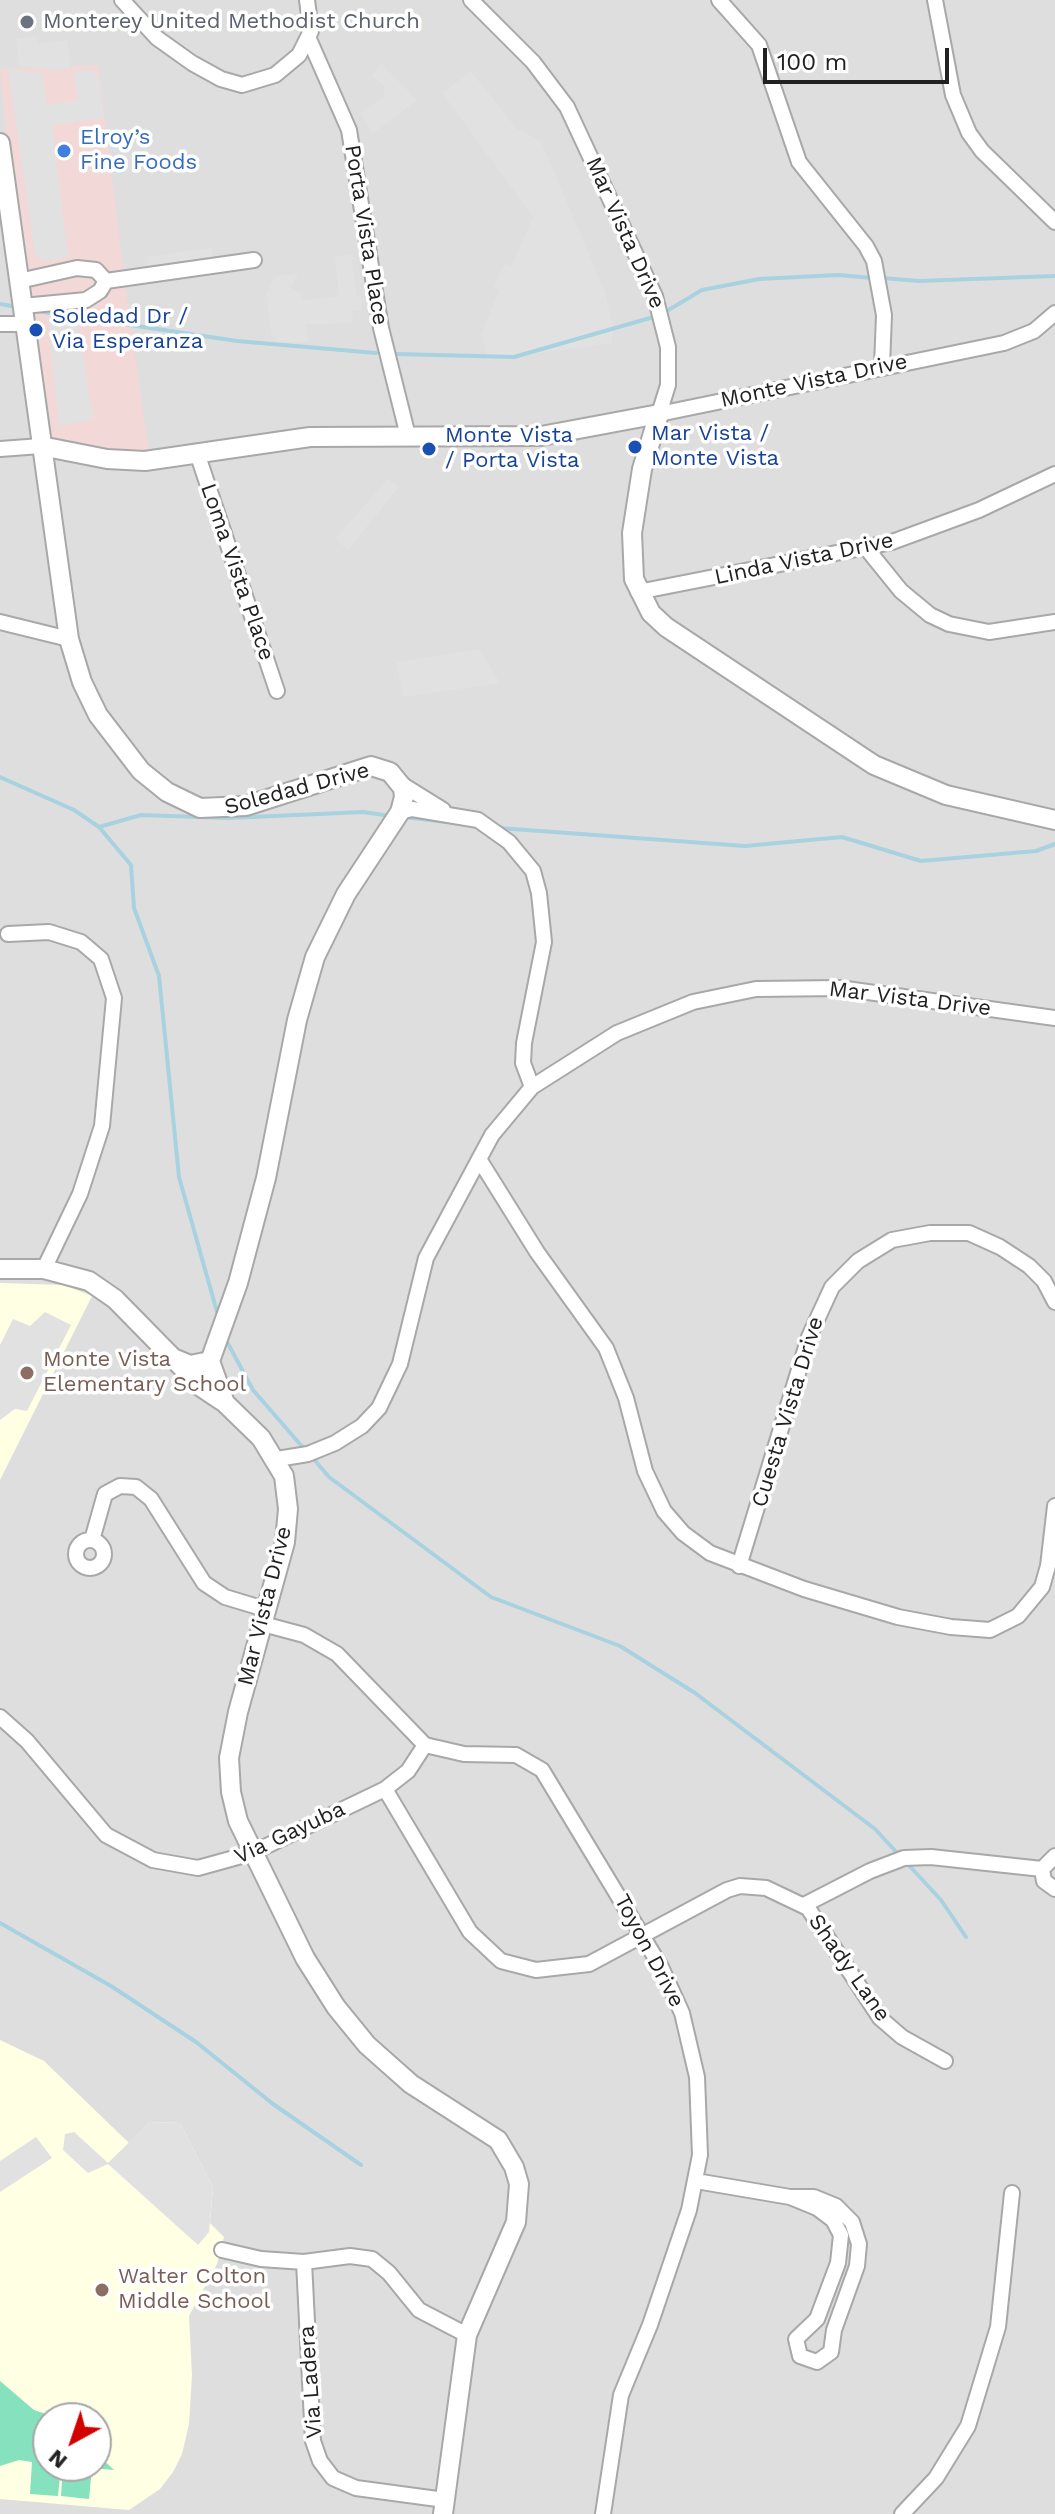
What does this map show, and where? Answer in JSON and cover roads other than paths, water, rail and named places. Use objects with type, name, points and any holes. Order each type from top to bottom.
[{"type":"street","points":[[122,0],[157,38],[192,63],[232,83],[250,84],[275,75],[299,55],[309,39],[307,0]]},
{"type":"street","name":"Mar Vista Drive","points":[[471,0],[533,62],[567,107],[664,320],[668,358],[665,400],[635,503],[631,560],[638,592],[651,613],[666,627],[874,765],[946,795],[1055,820]]},
{"type":"street","points":[[719,0],[759,45],[799,162],[874,261],[884,315],[882,366]]},
{"type":"street","points":[[935,0],[953,95],[969,133],[982,151],[1055,222]]},
{"type":"street","name":"Porta Vista Place","points":[[309,39],[349,130],[381,328],[408,436]]},
{"type":"street","name":"Soledad Drive","points":[[0,143],[69,639],[86,692],[112,737],[154,781],[191,805],[214,810],[246,806],[361,767],[380,767],[398,782],[404,797],[400,812]]},
{"type":"street","points":[[0,324],[62,302],[93,297],[106,281],[254,260]]},
{"type":"street","points":[[19,281],[87,268],[103,274],[106,281]]},
{"type":"street","points":[[57,273],[52,278],[50,289],[62,302]]},
{"type":"street","name":"Monte Vista Drive","points":[[41,446],[126,460],[197,453],[282,439],[408,436],[504,439],[541,436],[1004,343],[1034,331],[1055,313]]},
{"type":"street","points":[[0,449],[41,446]]},
{"type":"street","name":"Loma Vista Place","points":[[197,453],[277,691]]},
{"type":"street","name":"Linda Vista Drive","points":[[638,592],[867,549],[941,525],[1055,474]]},
{"type":"street","points":[[867,549],[901,591],[930,615],[949,624],[989,632],[1055,622]]},
{"type":"street","points":[[0,622],[69,639]]},
{"type":"street","points":[[398,782],[447,813]]},
{"type":"street","points":[[225,1403],[210,1361],[238,1283],[266,1178],[297,1020],[315,957],[346,894],[400,812],[412,809],[478,820],[524,856],[539,893],[544,942],[524,1043],[523,1063],[532,1087]]},
{"type":"street","points":[[3,935],[49,932],[81,942],[101,959],[114,998],[102,1126],[80,1194],[44,1269]]},
{"type":"street","name":"Mar Vista Drive","points":[[444,2507],[467,2335],[516,2222],[519,2184],[514,2167],[498,2140],[411,2084],[352,2028],[316,1977],[252,1853],[236,1812],[229,1758],[238,1712],[266,1617],[288,1524],[287,1488],[277,1459],[308,1454],[335,1443],[362,1426],[379,1408],[400,1364],[426,1258],[479,1159],[509,1111],[532,1087],[617,1033],[666,1011],[725,994],[756,989],[839,988],[1055,1018]]},
{"type":"street","points":[[479,1159],[537,1252],[606,1348],[626,1398],[645,1471],[664,1511],[694,1542],[739,1566],[898,1617],[951,1627],[990,1630],[1018,1616],[1042,1587],[1048,1566],[1055,1506]]},
{"type":"street","name":"Cuesta Vista Drive","points":[[739,1566],[809,1337],[832,1287],[858,1261],[874,1249],[902,1237],[969,1233],[1000,1247],[1029,1266],[1044,1281],[1055,1302]]},
{"type":"street","points":[[0,1269],[44,1269],[89,1281],[107,1292],[201,1387],[225,1403],[277,1459]]},
{"type":"street","points":[[173,1358],[190,1365],[210,1361]]},
{"type":"street","points":[[92,1540],[105,1494],[120,1486],[136,1487],[151,1499],[204,1583],[225,1597],[337,1654],[425,1745]]},
{"type":"street","name":"Via Gayuba","points":[[0,1717],[35,1750],[96,1826],[139,1855],[166,1864],[198,1868],[252,1853],[385,1789],[408,1771],[425,1745]]},
{"type":"street","name":"Toyon Drive","points":[[425,1745],[464,1754],[507,1754],[534,1762],[557,1790],[661,1967],[689,2033],[701,2131],[696,2181],[650,2325],[621,2395],[603,2514]]},
{"type":"street","name":"Shady Lane","points":[[385,1789],[470,1932],[501,1961],[536,1970],[574,1967],[603,1959],[740,1886],[766,1888],[804,1905],[819,1921],[846,1969],[880,2018],[902,2037],[945,2061]]},
{"type":"street","points":[[1042,1869],[1055,1856]]},
{"type":"street","points":[[804,1905],[870,1871],[904,1858],[931,1857],[1042,1869]]},
{"type":"street","points":[[1042,1869],[1044,1881],[1055,1889]]},
{"type":"street","points":[[696,2181],[790,2197],[814,2197],[836,2206],[852,2222],[859,2244],[857,2266],[834,2330],[831,2352],[817,2362],[800,2356],[796,2339],[820,2312],[838,2263],[841,2235],[826,2214],[790,2197]]},
{"type":"street","points":[[902,2514],[950,2458],[968,2426],[979,2394],[998,2327],[1012,2193]]},
{"type":"street","points":[[222,2250],[261,2259],[304,2262],[350,2256],[372,2259],[389,2273],[419,2310],[467,2335]]},
{"type":"street","name":"Via Ladera","points":[[304,2262],[313,2441],[320,2461],[333,2478],[356,2488],[444,2507]]},
{"type":"waterway","points":[[665,312],[702,290],[759,279],[838,275],[873,278]]},
{"type":"waterway","points":[[882,278],[919,281],[1055,276]]},
{"type":"waterway","points":[[0,304],[17,307]]},
{"type":"waterway","points":[[37,311],[237,341],[376,353]]},
{"type":"waterway","points":[[397,354],[514,357],[657,316]]},
{"type":"waterway","points":[[0,777],[74,810],[99,827],[131,865],[134,908],[159,976],[179,1177],[219,1319]]},
{"type":"waterway","points":[[99,827],[141,815],[229,818],[363,812],[391,816]]},
{"type":"waterway","points":[[404,817],[455,823]]},
{"type":"waterway","points":[[499,828],[745,846],[842,837],[921,861],[1036,851],[1055,844]]},
{"type":"waterway","points":[[225,1338],[253,1390],[306,1451]]},
{"type":"waterway","points":[[312,1457],[329,1477],[491,1597],[620,1646],[695,1693],[875,1829],[899,1855]]},
{"type":"waterway","points":[[905,1861],[941,1900],[966,1937]]},
{"type":"waterway","points":[[0,1923],[111,1986],[196,2042],[273,2104],[361,2165]]},
{"type":"place","name":"Monterey United Methodist Church","points":[[27,22]]},
{"type":"place","name":"Elroy’s Fine Foods","points":[[64,151]]},
{"type":"place","name":"Soledad Dr / Via Esperanza","points":[[36,330]]},
{"type":"place","name":"Mar Vista / Monte Vista","points":[[635,447]]},
{"type":"place","name":"Monte Vista / Porta Vista","points":[[429,449]]},
{"type":"place","name":"Monte Vista Elementary School","points":[[27,1373]]},
{"type":"place","name":"Walter Colton Middle School","points":[[102,2290]]}]
